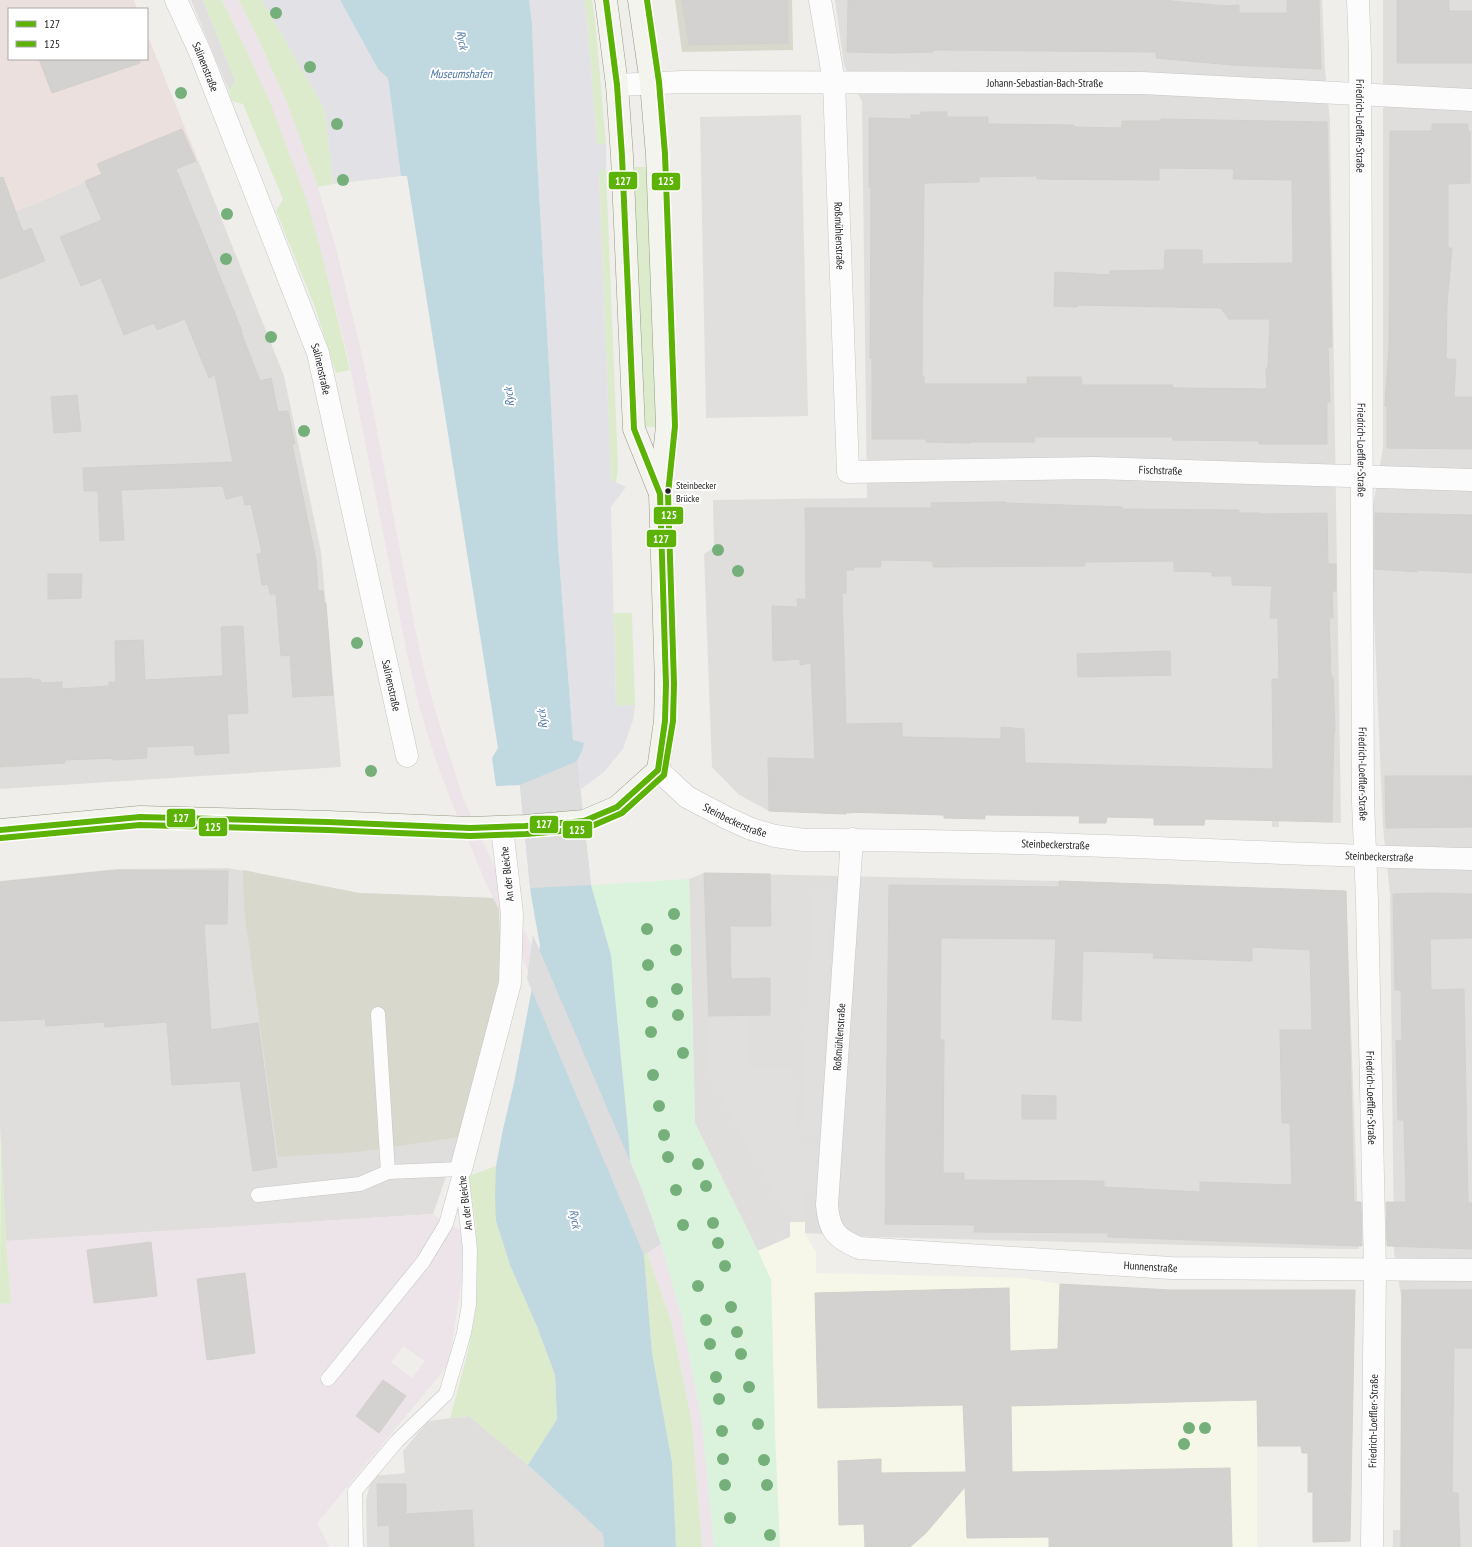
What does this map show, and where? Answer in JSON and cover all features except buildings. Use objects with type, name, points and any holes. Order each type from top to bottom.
[{"type":"main road","points":[[606,0],[617,85],[622,156],[634,429],[660,494]]},
{"type":"main road","points":[[0,830],[140,818],[328,822],[470,828],[502,828],[584,821],[617,807],[658,770],[665,721],[666,684],[660,494],[667,426],[657,155],[651,83],[639,0]]},
{"type":"street","name":"Salinenstraße","points":[[176,0],[200,52],[318,352],[407,756]]},
{"type":"street","name":"Roßmühlenstraße","points":[[820,0],[834,82],[848,472]]},
{"type":"street","name":"Friedrich-Loeffler-Straße","points":[[1358,0],[1360,54],[1363,801],[1375,1270],[1372,1547]]},
{"type":"street","name":"Johann-Sebastian-Bach-Straße","points":[[617,85],[651,83],[834,82],[1142,83],[1472,100]]},
{"type":"street","name":"Fischstraße","points":[[848,472],[1095,468],[1472,480]]},
{"type":"street","name":"Steinbeckerstraße","points":[[658,770],[687,797],[751,829],[775,836],[804,840],[852,839],[1034,843],[1472,859]]},
{"type":"street","name":"An der Bleiche","points":[[461,1169],[510,983],[512,914],[502,828]]},
{"type":"street","name":"Roßmühlenstraße","points":[[836,1233],[828,1220],[824,1170],[852,839]]},
{"type":"street","name":"Hunnenstraße","points":[[836,1233],[844,1242],[859,1248],[964,1256],[1171,1268],[1472,1270]]},
{"type":"lane","points":[[378,1014],[388,1172]]},
{"type":"lane","points":[[258,1195],[360,1184],[388,1172],[461,1169],[446,1224],[423,1262],[328,1379]]},
{"type":"lane","name":"An der Bleiche","points":[[356,1547],[355,1491],[397,1441],[446,1394],[464,1333],[469,1304],[470,1249],[461,1169]]},
{"type":"shaded area","points":[[0,0],[134,0],[137,8],[8,8],[8,60],[148,60],[148,36],[198,160],[111,197],[101,174],[34,204],[0,217]]},
{"type":"shaded area","points":[[191,0],[203,0],[235,81],[229,91]]},
{"type":"shaded area","points":[[222,0],[239,0],[286,100],[318,187],[337,252],[364,364],[420,653],[434,707],[463,798],[531,944],[661,1244],[682,1318],[702,1422],[714,1547],[702,1547],[692,1424],[671,1321],[647,1253],[528,971],[486,883],[450,798],[435,758],[420,709],[407,654],[350,366],[322,255],[247,52]]},
{"type":"shaded area","points":[[262,0],[340,0],[378,69],[388,78],[401,176],[333,184],[325,110]]},
{"type":"shaded area","points":[[529,0],[584,0],[597,144],[606,144],[606,170],[599,171],[611,480],[626,487],[611,507],[616,706],[635,705],[633,720],[623,749],[604,772],[581,789],[577,761],[582,751],[573,740],[558,545],[537,157],[532,23]]},
{"type":"shaded area","points":[[675,0],[792,0],[793,50],[682,52]]},
{"type":"shaded area","points":[[835,0],[1322,0],[1325,69],[1330,122],[1341,823],[1279,821],[1279,827],[1272,827],[1272,821],[1205,819],[1204,826],[1197,825],[1197,819],[1166,825],[1154,825],[1154,818],[1107,817],[1106,823],[1079,823],[1079,816],[866,812],[846,814],[769,811],[738,794],[712,767],[704,554],[714,547],[713,500],[867,498],[862,102],[844,65]]},
{"type":"shaded area","points":[[1383,0],[1472,0],[1472,1547],[1393,1547],[1393,1530],[1400,1530],[1401,1296],[1394,1252],[1390,894],[1383,827],[1372,568],[1372,512],[1383,448]]},
{"type":"shaded area","points":[[801,115],[808,416],[706,418],[700,117]]},
{"type":"shaded area","points":[[198,160],[284,376],[321,552],[341,767],[0,789],[0,217],[34,204],[102,174],[111,196]]},
{"type":"shaded area","points":[[228,868],[359,893],[493,898],[499,909],[460,1137],[433,1214],[6,1241],[0,1126],[0,881],[117,869]]},
{"type":"shaded area","points":[[243,870],[359,893],[493,898],[499,909],[502,983],[460,1137],[357,1152],[278,1157],[244,909]]},
{"type":"shaded area","points":[[704,873],[1059,881],[1346,891],[1359,1249],[876,1237],[805,1233],[805,1222],[790,1237],[758,1251],[695,1123],[689,879]]},
{"type":"shaded area","points":[[813,894],[832,895],[820,1137],[801,1135]]},
{"type":"shaded area","points":[[747,1015],[748,1069],[791,1068],[800,1145],[819,1146],[817,1192],[804,1192],[805,1222],[790,1222],[710,1077],[709,1016]]},
{"type":"shaded area","points":[[433,1214],[446,1224],[461,1230],[464,1265],[449,1364],[317,1523],[329,1547],[0,1547],[0,1304],[11,1303],[6,1241]],"holes":[[[151,1243],[157,1296],[94,1303],[87,1250]],[[245,1274],[255,1353],[207,1360],[197,1280]],[[403,1346],[425,1361],[412,1378],[391,1362]],[[383,1380],[405,1396],[379,1433],[356,1416]]]},
{"type":"shaded area","points":[[790,1222],[805,1222],[805,1233],[816,1252],[816,1273],[1024,1278],[1060,1284],[1171,1290],[1355,1290],[1354,1359],[1257,1392],[1257,1547],[780,1547],[775,1435],[771,1280],[758,1251],[790,1237]]},
{"type":"shaded area","points":[[469,1416],[528,1465],[603,1534],[604,1547],[367,1547],[366,1500],[372,1476],[405,1473],[403,1451],[428,1421]]},
{"type":"green space","points":[[203,0],[222,0],[271,105],[306,199],[322,255],[350,370],[336,373],[315,307],[276,211],[283,199],[243,104],[232,101],[229,91],[235,81]]},
{"type":"green space","points":[[239,0],[262,0],[325,110],[333,184],[318,187],[286,100]]},
{"type":"green space","points":[[584,0],[592,0],[606,144],[597,145],[587,20]]},
{"type":"green space","points":[[632,167],[647,167],[658,427],[643,427]]},
{"type":"green space","points":[[599,170],[606,170],[618,467],[616,483],[611,481]]},
{"type":"green space","points":[[614,613],[632,613],[635,705],[616,706]]},
{"type":"green space","points":[[689,879],[695,1123],[771,1280],[775,1435],[780,1547],[714,1547],[702,1422],[682,1318],[661,1244],[641,1187],[630,1161],[611,955],[591,885]]},
{"type":"green space","points":[[1,1133],[6,1241],[11,1303],[0,1304]]},
{"type":"green space","points":[[496,1166],[496,1221],[510,1265],[538,1329],[555,1375],[557,1419],[528,1465],[469,1416],[450,1418],[467,1356],[476,1310],[476,1226],[469,1176]]},
{"type":"green space","points":[[647,1253],[671,1321],[692,1424],[702,1547],[676,1547],[672,1462],[652,1353],[644,1255]]},
{"type":"water","points":[[340,0],[529,0],[532,23],[537,157],[558,545],[573,740],[584,743],[577,761],[591,885],[611,955],[630,1161],[644,1255],[652,1353],[672,1462],[676,1547],[604,1547],[603,1534],[528,1465],[557,1419],[555,1375],[538,1329],[510,1265],[496,1221],[495,1195],[496,1166],[514,1083],[540,946],[531,895],[520,785],[496,786],[492,758],[498,748],[407,176],[401,176],[388,78],[378,69]]},
{"type":"pier","points":[[577,761],[591,885],[530,888],[520,785]]},
{"type":"pier","points":[[533,935],[641,1187],[661,1244],[644,1255],[527,979]]},
{"type":"transit line","name":"127","points":[[0,830],[140,817],[328,822],[470,828],[525,826],[584,821],[617,807],[658,770],[665,721],[666,684],[660,494],[634,429],[622,156],[617,85],[606,0]]},
{"type":"transit line","name":"125","points":[[1,838],[140,825],[328,830],[470,836],[526,834],[585,829],[622,813],[664,775],[673,721],[674,684],[668,494],[675,426],[665,154],[659,82],[647,0]]},
{"type":"place","name":"Steinbecker Brücke","points":[[668,491]]},
{"type":"water label","name":"Ryck","points":[[462,40]]},
{"type":"water label","name":"Museumshafen","points":[[461,74]]},
{"type":"water label","name":"Ryck","points":[[509,397]]},
{"type":"water label","name":"Ryck","points":[[542,719]]},
{"type":"water label","name":"Ryck","points":[[575,1219]]}]
